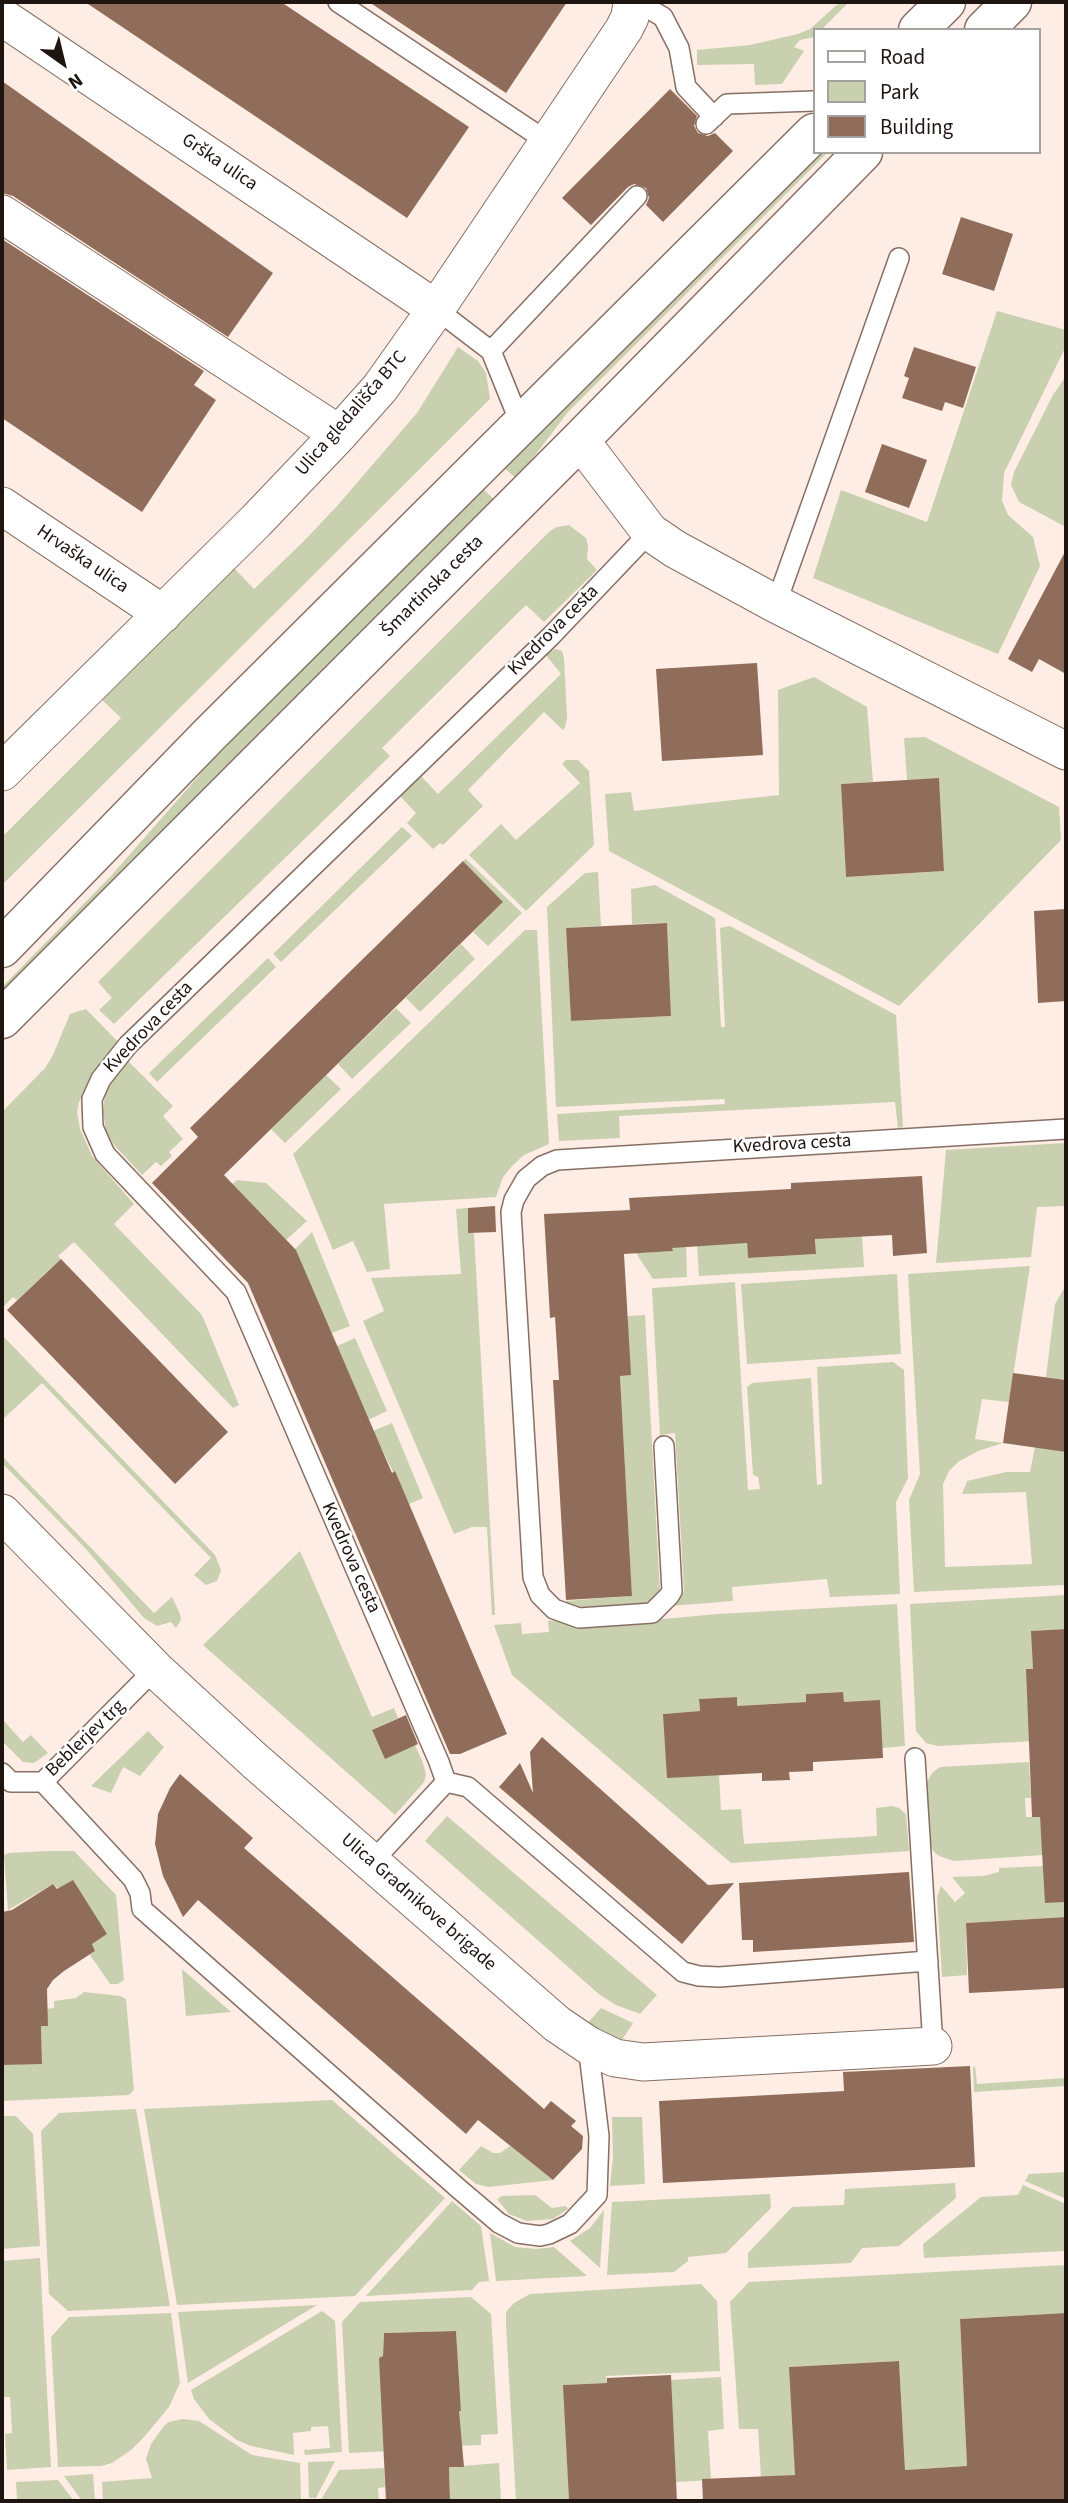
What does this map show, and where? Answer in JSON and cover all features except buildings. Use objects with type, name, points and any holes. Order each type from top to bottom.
[{"type":"main road","points":[[920,28],[946,2]]},
{"type":"main road","points":[[986,28],[1012,2]]},
{"type":"main road","points":[[2,948],[209,736],[813,134]]},
{"type":"main road","name":"Šmartinska cesta","points":[[2,1019],[580,440],[861,154]]},
{"type":"street","name":"Ulica gledališča BTC","points":[[2,772],[163,614],[339,434],[390,375],[630,17],[644,7]]},
{"type":"street","name":"Grška ulica","points":[[2,17],[436,309]]},
{"type":"street","points":[[2,214],[339,434]]},
{"type":"street","points":[[580,440],[650,532],[675,549],[776,604],[1066,751]]},
{"type":"street","name":"Hrvaška ulica","points":[[2,506],[163,614]]},
{"type":"street","name":"Ulica Gradnikove brigade","points":[[2,1513],[155,1669],[255,1761],[557,2024],[588,2045],[615,2058],[643,2062],[933,2046]]},
{"type":"lane","points":[[338,2],[548,142]]},
{"type":"lane","points":[[644,7],[679,48],[686,87],[710,121],[727,104],[813,101]]},
{"type":"lane","points":[[491,351],[637,196]]},
{"type":"lane","points":[[776,604],[899,258]]},
{"type":"lane","points":[[436,309],[491,351],[521,425]]},
{"type":"lane","name":"Kvedrova cesta","points":[[446,1782],[236,1292],[105,1154],[93,1127],[92,1099],[101,1079],[128,1045],[561,627],[650,532]]},
{"type":"lane","name":"Kvedrova cesta","points":[[664,1446],[672,1591],[669,1596],[652,1613],[579,1618],[554,1609],[540,1595],[533,1577],[511,1212],[514,1200],[526,1179],[534,1172],[557,1160],[1066,1129]]},
{"type":"lane","name":"Beblerjev trg","points":[[155,1669],[43,1782],[133,1879],[140,1893],[142,1909],[499,2223],[518,2233],[540,2236],[570,2224],[597,2195],[599,2136],[588,2045]]},
{"type":"lane","points":[[915,1758],[933,2046]]},
{"type":"lane","points":[[2,1773],[10,1782],[43,1782]]},
{"type":"lane","points":[[371,1863],[446,1782],[468,1787],[683,1972],[719,1977],[928,1961]]},
{"type":"green space","points":[[840,2],[849,2],[823,28],[813,28],[813,37],[800,40],[794,47],[804,51],[782,84],[755,85],[754,64],[697,65],[697,50],[750,45],[810,29]]},
{"type":"green space","points":[[818,154],[826,154],[568,412],[517,479],[504,468]]},
{"type":"green space","points":[[997,311],[1066,330],[1066,346],[1004,473],[1002,501],[1008,515],[1033,537],[1040,566],[998,654],[813,578],[841,490],[927,522]]},
{"type":"green space","points":[[458,347],[478,361],[486,373],[490,399],[2,885],[2,837],[121,718],[102,700],[234,568],[254,589],[303,542],[417,413]]},
{"type":"green space","points":[[1066,376],[1066,527],[1019,502],[1011,485],[1014,472],[1053,395]]},
{"type":"green space","points":[[483,489],[496,501],[2,995],[2,987],[110,877],[210,763]]},
{"type":"green space","points":[[569,525],[586,538],[587,559],[597,570],[544,622],[526,605],[382,748],[390,756],[114,1024],[99,1010],[112,998],[98,982],[550,531]]},
{"type":"green space","points":[[555,649],[562,651],[564,658],[567,718],[565,727],[563,730],[544,712],[468,790],[483,806],[443,845],[440,843],[433,849],[407,823],[416,813],[400,796],[421,776],[438,794],[561,674],[546,655]]},
{"type":"green space","points":[[814,677],[867,707],[873,782],[841,784],[846,877],[944,871],[939,779],[907,780],[904,738],[925,737],[1059,807],[1061,840],[899,1006],[609,851],[605,794],[631,792],[634,811],[779,795],[778,690]]},
{"type":"green space","points":[[566,760],[578,760],[589,771],[594,845],[526,911],[469,855],[501,824],[516,840],[580,783],[562,764]]},
{"type":"green space","points":[[402,827],[412,836],[281,962],[273,954]]},
{"type":"green space","points":[[466,859],[522,913],[488,946],[473,932],[503,902],[463,861]]},
{"type":"green space","points":[[598,872],[601,926],[566,928],[571,1021],[671,1016],[667,923],[632,924],[631,889],[655,885],[715,918],[721,1027],[725,1027],[720,928],[730,926],[896,1015],[903,1127],[898,1128],[895,1102],[619,1116],[620,1138],[559,1141],[557,1114],[725,1104],[724,1099],[556,1107],[547,907],[585,873]]},
{"type":"green space","points":[[525,930],[537,930],[549,1144],[524,1155],[513,1165],[503,1177],[496,1197],[384,1204],[390,1269],[367,1272],[353,1241],[333,1250],[293,1154]]},
{"type":"green space","points":[[461,944],[475,959],[420,1012],[406,998]]},
{"type":"green space","points":[[268,958],[276,967],[157,1082],[149,1073]]},
{"type":"green space","points":[[396,1008],[411,1023],[352,1079],[338,1064]]},
{"type":"green space","points":[[86,1009],[119,1043],[88,1084],[77,1112],[80,1129],[92,1156],[134,1204],[114,1224],[202,1315],[239,1405],[233,1408],[74,1242],[58,1256],[61,1259],[17,1300],[13,1297],[2,1308],[2,1112],[45,1068],[70,1014]]},
{"type":"green space","points":[[127,1060],[173,1106],[163,1116],[183,1139],[169,1152],[172,1156],[161,1166],[156,1162],[142,1175],[114,1145],[106,1131],[103,1112],[105,1092],[110,1081]]},
{"type":"green space","points":[[326,1075],[341,1089],[285,1143],[271,1129]]},
{"type":"green space","points":[[1066,1143],[1066,1206],[1037,1207],[1031,1257],[936,1263],[946,1150]]},
{"type":"green space","points":[[237,1180],[266,1183],[307,1221],[286,1240],[232,1184]]},
{"type":"green space","points":[[468,1208],[468,1232],[474,1233],[495,1615],[492,1615],[487,1527],[472,1527],[454,1534],[363,1321],[384,1311],[371,1278],[461,1274],[456,1209]]},
{"type":"green space","points":[[815,1231],[862,1236],[864,1267],[699,1276],[697,1246],[746,1235],[748,1258],[816,1254]]},
{"type":"green space","points":[[312,1232],[350,1326],[332,1333],[295,1249]]},
{"type":"green space","points":[[686,1239],[687,1277],[653,1279],[636,1253],[672,1251],[672,1240]]},
{"type":"green space","points":[[1030,1266],[1009,1402],[982,1399],[975,1439],[1003,1443],[978,1451],[958,1462],[949,1471],[943,1484],[945,1567],[1032,1564],[1026,1492],[962,1494],[967,1481],[1006,1472],[1030,1472],[1035,1447],[1066,1452],[1066,1585],[914,1592],[909,1500],[920,1474],[908,1274]]},
{"type":"green space","points":[[897,1274],[901,1354],[747,1364],[741,1284]]},
{"type":"green space","points":[[735,1282],[748,1490],[760,1489],[758,1477],[753,1475],[747,1387],[752,1383],[811,1378],[817,1485],[822,1484],[817,1367],[893,1362],[904,1370],[908,1478],[896,1502],[900,1594],[830,1597],[827,1579],[732,1587],[733,1601],[671,1606],[684,1591],[675,1433],[660,1435],[652,1288]]},
{"type":"green space","points":[[1066,1285],[1066,1380],[1046,1377],[1055,1304]]},
{"type":"green space","points":[[645,1315],[660,1592],[647,1605],[580,1610],[566,1605],[566,1601],[632,1596],[620,1376],[628,1316]]},
{"type":"green space","points":[[2,1335],[215,1555],[221,1570],[217,1581],[206,1585],[194,1575],[211,1558],[42,1383],[2,1420]]},
{"type":"green space","points":[[355,1338],[387,1411],[368,1420],[337,1346]]},
{"type":"green space","points":[[392,1423],[423,1498],[409,1504],[373,1431]]},
{"type":"green space","points":[[2,1456],[154,1613],[172,1597],[181,1620],[176,1628],[171,1622],[157,1626],[144,1618],[86,1549],[2,1463]]},
{"type":"green space","points":[[300,1551],[372,1717],[394,1708],[398,1718],[372,1730],[385,1758],[415,1745],[423,1763],[426,1774],[424,1782],[395,1815],[203,1645]]},
{"type":"green space","points":[[1066,1595],[1066,1629],[1032,1631],[1033,1669],[1026,1669],[1036,1741],[938,1746],[926,1743],[916,1731],[910,1604]]},
{"type":"green space","points":[[897,1604],[905,1746],[882,1748],[844,1702],[842,1692],[806,1694],[806,1702],[737,1706],[736,1697],[699,1699],[700,1711],[663,1714],[719,1775],[721,1810],[741,1809],[744,1844],[877,1836],[876,1808],[892,1806],[906,1814],[909,1851],[731,1863],[512,1675],[494,1625],[521,1623],[522,1634],[549,1632],[548,1621],[560,1620],[586,1626],[718,1614]]},
{"type":"green space","points":[[2,1719],[23,1742],[31,1735],[48,1753],[34,1763],[23,1762],[2,1741]]},
{"type":"green space","points":[[148,1731],[164,1747],[140,1776],[123,1767],[111,1793],[91,1786]]},
{"type":"green space","points":[[1029,1762],[1031,1798],[1025,1798],[1026,1817],[1040,1817],[1043,1855],[954,1861],[933,1851],[929,1840],[923,1790],[932,1773],[940,1767]]},
{"type":"green space","points":[[447,1816],[657,1995],[640,2014],[616,2005],[600,1995],[425,1841]]},
{"type":"green space","points":[[74,1851],[116,1895],[124,1980],[118,1984],[110,1984],[90,1955],[95,1951],[92,1944],[107,1934],[53,1884],[8,1910],[4,1855]]},
{"type":"green space","points":[[1066,1865],[1066,1917],[966,1923],[967,1975],[942,1977],[937,1897],[941,1886],[955,1902],[965,1893],[952,1877],[983,1876],[999,1872],[999,1868]]},
{"type":"green space","points":[[182,1969],[231,2012],[186,2016]]},
{"type":"green space","points":[[84,1992],[126,1999],[134,2090],[129,2095],[2,2101],[2,2065],[42,2063],[41,2026],[48,2026],[46,2009],[54,2008],[54,2001],[76,1998]]},
{"type":"green space","points":[[601,2008],[633,2023],[620,2043],[586,2025]]},
{"type":"green space","points":[[975,2066],[977,2084],[1066,2078],[1066,2086],[974,2092]]},
{"type":"green space","points":[[332,2100],[445,2198],[355,2296],[177,2305],[144,2109]]},
{"type":"green space","points":[[136,2109],[170,2306],[68,2311],[49,2294],[41,2131],[59,2113]]},
{"type":"green space","points":[[2,2116],[16,2116],[33,2134],[40,2246],[2,2249]]},
{"type":"green space","points":[[612,2117],[642,2117],[645,2184],[610,2186],[613,2157]]},
{"type":"green space","points":[[481,2146],[493,2153],[500,2153],[510,2146],[553,2180],[489,2187],[476,2184],[459,2170]]},
{"type":"green space","points":[[1066,2172],[1066,2199],[1025,2181],[1029,2174]]},
{"type":"green space","points":[[955,2183],[956,2198],[899,2246],[862,2248],[851,2263],[748,2268],[748,2253],[792,2207],[844,2205],[845,2189]]},
{"type":"green space","points":[[1023,2185],[1066,2204],[1066,2251],[924,2258],[923,2244],[981,2197],[1018,2195]]},
{"type":"green space","points":[[770,2194],[771,2208],[726,2253],[688,2257],[688,2261],[674,2272],[607,2275],[612,2202]]},
{"type":"green space","points":[[535,2195],[552,2208],[566,2206],[568,2209],[553,2219],[527,2221],[509,2214],[497,2199],[502,2196]]},
{"type":"green space","points":[[452,2201],[481,2226],[489,2281],[479,2282],[472,2290],[366,2296]]},
{"type":"green space","points":[[604,2210],[600,2268],[570,2241],[590,2228]]},
{"type":"green space","points":[[490,2233],[515,2247],[554,2247],[587,2276],[496,2281]]},
{"type":"green space","points":[[40,2258],[51,2467],[7,2470],[5,2434],[12,2433],[10,2397],[2,2397],[2,2261]]},
{"type":"green space","points":[[1066,2265],[1066,2313],[960,2319],[967,2466],[905,2470],[899,2361],[790,2367],[795,2475],[761,2477],[758,2429],[739,2429],[730,2302],[749,2282]]},
{"type":"green space","points":[[701,2284],[717,2301],[720,2371],[606,2376],[607,2383],[564,2385],[569,2501],[516,2501],[506,2312],[514,2303],[530,2294]]},
{"type":"green space","points":[[471,2297],[491,2314],[498,2434],[481,2435],[481,2445],[455,2446],[453,2411],[461,2410],[456,2331],[384,2333],[383,2356],[379,2358],[391,2451],[349,2453],[342,2322],[360,2302]]},
{"type":"green space","points":[[317,2305],[188,2383],[178,2312]]},
{"type":"green space","points":[[322,2311],[335,2321],[342,2452],[305,2455],[304,2450],[330,2448],[328,2426],[311,2427],[311,2431],[293,2433],[294,2455],[251,2446],[237,2440],[209,2419],[194,2399],[191,2390]]},
{"type":"green space","points":[[171,2313],[180,2383],[169,2407],[131,2450],[112,2463],[101,2466],[58,2467],[51,2337],[69,2317]]},
{"type":"green space","points":[[721,2377],[724,2429],[708,2431],[711,2480],[676,2482],[671,2380]]},
{"type":"green space","points":[[183,2419],[199,2421],[252,2455],[300,2463],[301,2501],[103,2501],[102,2482],[152,2478],[146,2459],[151,2444],[169,2422]]},
{"type":"green space","points":[[335,2461],[316,2498],[309,2498],[308,2462]]},
{"type":"green space","points":[[499,2463],[501,2501],[450,2501],[449,2467]]},
{"type":"green space","points":[[384,2468],[385,2487],[378,2488],[379,2501],[320,2501],[339,2470]]},
{"type":"green space","points":[[93,2474],[95,2501],[82,2501],[64,2476]]},
{"type":"green space","points":[[58,2480],[74,2501],[17,2501],[16,2482]]}]
